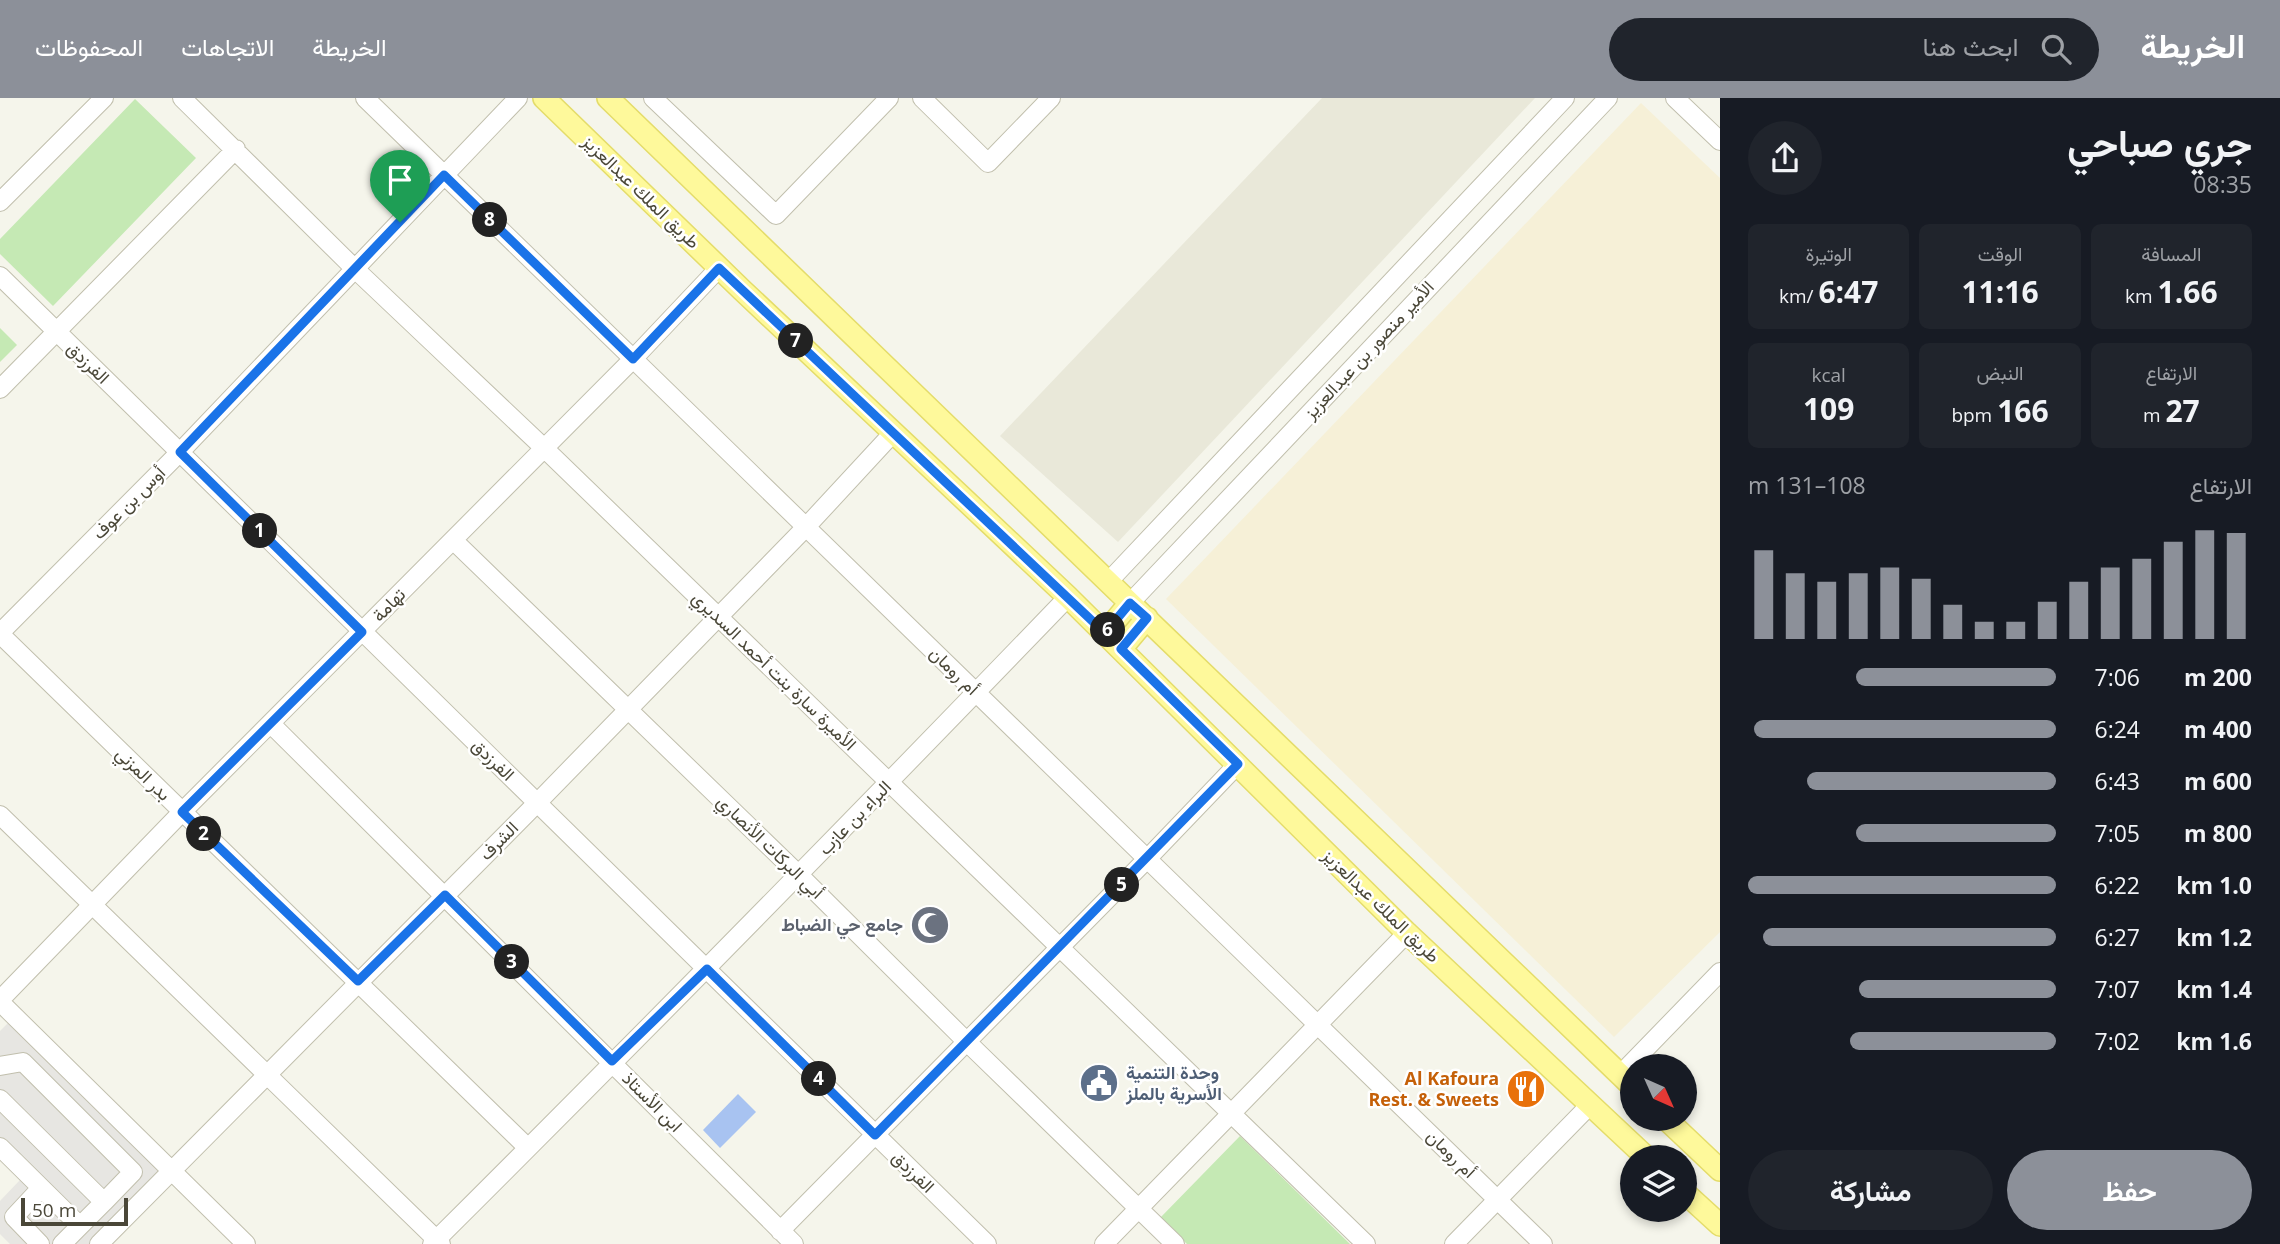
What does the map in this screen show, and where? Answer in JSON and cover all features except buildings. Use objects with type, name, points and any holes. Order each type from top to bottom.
[{"type":"main road","name":"طريق الملك عبدالعزيز","points":[[544,98],[719,268],[1068,597],[1407,933],[1633,1145]]},
{"type":"main road","points":[[608,98],[1620,1075]]},
{"type":"main road","points":[[1105,633],[1130,603]]},
{"type":"main road","points":[[1121,649],[1147,618]]},
{"type":"main road","points":[[1679,1131],[1720,1170]]},
{"type":"main road","points":[[1697,1204],[1720,1225]]},
{"type":"street","points":[[0,202],[104,98]]},
{"type":"street","name":"الأميرة سارة بنت أحمد السديري","points":[[183,98],[355,269],[544,448],[1366,1244]]},
{"type":"street","name":"أم رومان","points":[[365,98],[1543,1244]]},
{"type":"street","name":"أوس بن عوف","points":[[0,633],[180,452],[518,98]]},
{"type":"street","points":[[653,98],[776,215],[890,98]]},
{"type":"street","points":[[922,98],[988,163],[1051,98]]},
{"type":"street","name":"الأمير منصور بن عبدالعزيز","points":[[1108,582],[1565,98]]},
{"type":"street","name":"الأمير منصور بن عبدالعزيز","points":[[1130,603],[1608,98]]},
{"type":"street","points":[[1675,98],[1720,141]]},
{"type":"street","points":[[0,389],[236,149]]},
{"type":"street","points":[[1429,242],[1451,265]]},
{"type":"street","name":"تهامة","points":[[2,1007],[91,904],[633,359],[719,268]]},
{"type":"street","name":"الفرزدق","points":[[0,276],[987,1244]]},
{"type":"street","points":[[1304,374],[1327,395]]},
{"type":"street","name":"الشرف","points":[[99,1244],[537,803],[806,527],[893,433]]},
{"type":"street","name":"أبي البركات الأنصاري","points":[[453,540],[800,875],[1175,1244]]},
{"type":"street","name":"البراء بن عازب","points":[[436,1243],[612,1061],[800,875],[1068,597]]},
{"type":"street","name":"بدر المزني","points":[[0,633],[527,1147]]},
{"type":"street","name":"ابن الأستاذ","points":[[271,724],[794,1244]]},
{"type":"street","points":[[780,1231],[1238,764]]},
{"type":"street","points":[[0,816],[436,1243]]},
{"type":"street","points":[[1104,1244],[1407,933]]},
{"type":"street","points":[[1649,1054],[1720,972]]},
{"type":"street","points":[[2,1007],[246,1244]]},
{"type":"street","points":[[0,1066],[23,1062],[133,1172],[62,1244]]},
{"type":"street","points":[[0,1099],[104,1202]]},
{"type":"street","points":[[1454,1244],[1590,1105]]},
{"type":"street","points":[[0,1147],[80,1226]]},
{"type":"street","points":[[40,1244],[13,1217],[41,1188]]},
{"type":"shaded area","points":[[1322,98],[1535,98],[1118,542],[1000,436]]},
{"type":"shaded area","points":[[1641,103],[1720,178],[1720,932],[1614,1037],[1166,599]]},
{"type":"shaded area","points":[[11,1020],[158,1167],[155,1180],[92,1244],[10,1244],[0,1234],[0,1201],[20,1180],[0,1160],[0,1031]]},
{"type":"green space","points":[[135,99],[196,158],[53,306],[0,254],[0,239]]},
{"type":"green space","points":[[0,328],[17,345],[0,362]]},
{"type":"green space","points":[[1240,1136],[1350,1244],[1187,1244],[1160,1218]]},
{"type":"water","points":[[738,1094],[756,1112],[720,1148],[703,1130]]},
{"type":"place","name":"جامع حي الضباط","points":[[930,925]]},
{"type":"place","name":"وحدة التنمية الأسرية بالملز","points":[[1099,1083]]},
{"type":"place","name":"Al Kafoura Rest. & Sweets","points":[[1526,1089]]},
{"type":"route","points":[[444,175],[633,359],[719,268],[1105,633],[1130,603],[1147,618],[1121,649],[1238,764],[875,1135],[707,969],[612,1061],[445,895],[358,981],[182,812],[362,632],[180,452],[400,222],[444,175]]}]
